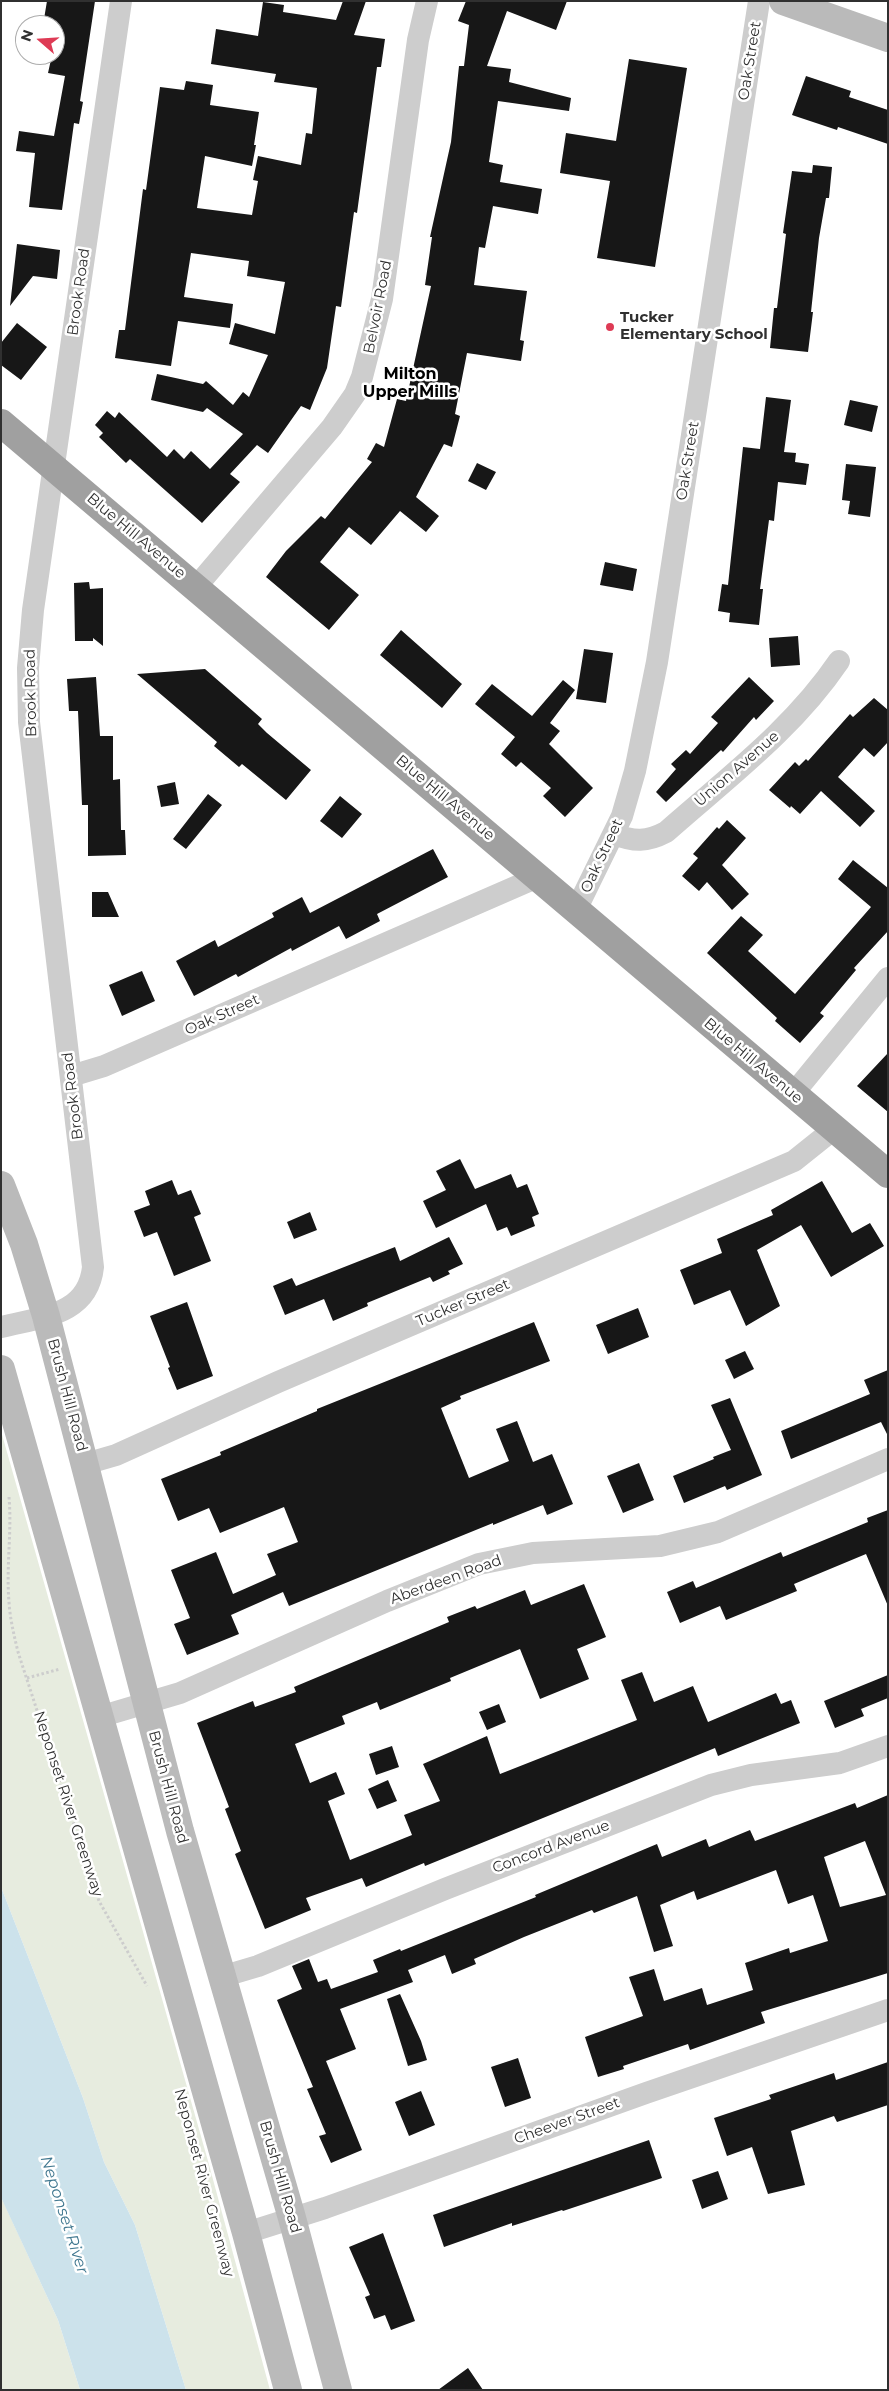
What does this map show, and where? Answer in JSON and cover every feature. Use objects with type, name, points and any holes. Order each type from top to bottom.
[{"type":"highway","name":"Blue Hill Avenue","points":[[1,423],[888,1174]]},
{"type":"main road","points":[[783,1],[888,38]]},
{"type":"main road","name":"Brush Hill Road","points":[[1,1185],[24,1244],[46,1316],[146,1704],[221,1977],[292,2218],[338,2390]]},
{"type":"main road","points":[[1,1369],[246,2233],[288,2390]]},
{"type":"street","name":"Brook Road","points":[[1,1328],[46,1316],[74,1305],[88,1290],[92,1280],[92,1256],[28,698],[30,639],[121,1]]},
{"type":"street","name":"Belvoir Road","points":[[196,587],[332,427],[355,394],[362,378],[382,299],[418,40],[427,1]]},
{"type":"street","name":"Oak Street","points":[[576,910],[614,834],[635,770],[657,662],[759,1]]},
{"type":"street","name":"Union Avenue","points":[[614,834],[634,840],[644,840],[666,832],[787,725],[816,693],[839,661]]},
{"type":"street","name":"Oak Street","points":[[71,1076],[104,1066],[538,877]]},
{"type":"street","points":[[793,1094],[888,978]]},
{"type":"street","name":"Tucker Street","points":[[85,1464],[116,1455],[278,1382],[794,1161],[834,1129]]},
{"type":"street","name":"Aberdeen Road","points":[[99,1717],[180,1693],[387,1601],[479,1564],[533,1553],[660,1546],[687,1541],[718,1532],[888,1459]]},
{"type":"street","name":"Concord Avenue","points":[[221,1977],[258,1966],[445,1889],[711,1785],[751,1775],[840,1764],[888,1746]]},
{"type":"street","name":"Cheever Street","points":[[246,2233],[888,2010]]},
{"type":"path","name":"Neponset River Greenway","points":[[8,1495],[10,1517],[9,1600],[12,1626],[99,1901],[148,1988]]},
{"type":"path","points":[[27,1678],[62,1668]]},
{"type":"shaded area","points":[[1,1431],[208,2161],[270,2390],[186,2390],[135,2225],[104,2162],[83,2098],[1,1887]]},
{"type":"shaded area","points":[[1,2197],[58,2320],[80,2390],[1,2390]]},
{"type":"water","name":"Neponset River","points":[[1,1887],[83,2098],[104,2162],[135,2225],[186,2390],[80,2390],[58,2320],[1,2197]]},
{"type":"building","points":[[47,1],[95,1],[80,101],[83,102],[79,124],[74,123],[62,210],[29,207],[35,153],[16,151],[19,131],[54,136],[65,76],[48,73],[50,65],[65,65],[65,15],[45,15]]},
{"type":"building","points":[[343,1],[366,1],[354,35],[385,39],[381,67],[377,67],[357,213],[354,212],[341,307],[336,306],[327,368],[310,410],[301,406],[268,453],[257,445],[230,474],[240,482],[202,523],[130,459],[126,463],[99,437],[103,433],[95,425],[107,411],[115,418],[119,412],[167,457],[174,449],[184,459],[191,451],[210,469],[243,434],[207,408],[203,412],[151,400],[157,374],[203,384],[206,381],[233,405],[243,392],[249,397],[268,355],[229,344],[235,323],[275,334],[285,282],[247,276],[249,261],[191,253],[184,297],[233,304],[230,328],[178,321],[171,366],[115,358],[119,330],[125,330],[143,189],[146,190],[160,87],[184,90],[186,81],[213,85],[210,105],[259,112],[252,166],[205,156],[197,208],[252,215],[258,181],[253,180],[258,156],[301,165],[306,133],[312,134],[317,88],[274,82],[276,74],[211,64],[216,29],[258,36],[263,2],[284,5],[283,12],[336,20]]},
{"type":"building","points":[[466,1],[567,1],[556,30],[507,11],[487,66],[511,69],[509,82],[571,98],[569,111],[498,101],[489,162],[503,165],[500,182],[542,189],[538,214],[493,206],[485,248],[479,247],[474,285],[527,291],[520,340],[524,341],[521,361],[467,353],[455,414],[460,416],[452,447],[444,444],[416,497],[439,516],[426,532],[400,511],[371,545],[349,527],[320,562],[359,595],[329,630],[266,577],[286,551],[321,516],[325,519],[372,462],[367,459],[376,443],[384,447],[397,399],[406,401],[431,286],[425,285],[432,237],[430,237],[451,142],[459,66],[464,66],[469,25],[458,21]]},
{"type":"building","points":[[629,59],[687,68],[655,267],[597,258],[610,181],[560,173],[566,133],[616,141]]},
{"type":"building","points":[[806,76],[851,91],[849,97],[888,110],[888,144],[838,127],[837,130],[792,115]]},
{"type":"building","points":[[813,165],[832,167],[829,198],[826,198],[819,238],[808,352],[770,348],[774,308],[777,308],[786,234],[783,233],[792,171],[812,173]]},
{"type":"building","points":[[17,244],[60,250],[57,279],[33,276],[10,306]]},
{"type":"building","points":[[17,323],[47,347],[21,380],[1,365],[1,343]]},
{"type":"building","points":[[766,397],[791,400],[784,452],[796,453],[795,462],[809,464],[806,485],[778,482],[774,521],[769,520],[760,589],[763,589],[759,625],[729,622],[730,613],[718,611],[722,584],[728,585],[743,447],[760,449]]},
{"type":"building","points":[[850,400],[878,406],[872,432],[844,425]]},
{"type":"building","points":[[477,463],[496,472],[486,490],[468,481]]},
{"type":"building","points":[[846,464],[876,467],[870,517],[848,514],[850,501],[842,500]]},
{"type":"building","points":[[605,562],[637,569],[633,591],[600,585]]},
{"type":"building","points":[[89,582],[90,589],[103,588],[103,646],[93,638],[93,641],[75,641],[74,583]]},
{"type":"building","points":[[401,630],[462,684],[442,708],[380,655]]},
{"type":"building","points":[[798,636],[800,665],[771,667],[769,638]]},
{"type":"building","points":[[584,649],[613,653],[606,703],[576,699]]},
{"type":"building","points":[[205,669],[262,719],[258,724],[267,733],[311,770],[286,800],[242,764],[239,767],[214,746],[217,742],[137,674]]},
{"type":"building","points":[[96,677],[100,736],[113,736],[113,780],[120,779],[121,830],[125,830],[126,855],[88,856],[88,805],[82,805],[78,711],[69,711],[67,679]]},
{"type":"building","points":[[749,677],[774,701],[756,720],[754,717],[723,752],[721,750],[666,802],[656,792],[676,769],[671,764],[686,750],[690,754],[718,723],[711,717]]},
{"type":"building","points":[[563,680],[575,690],[550,723],[560,731],[549,744],[593,788],[565,817],[543,796],[551,788],[521,762],[516,767],[501,754],[515,737],[475,704],[492,684],[532,716]]},
{"type":"building","points":[[874,698],[888,710],[888,742],[874,757],[864,748],[838,777],[875,811],[860,827],[821,791],[800,814],[769,790],[795,762],[799,766],[806,759],[808,761],[850,714],[853,717]]},
{"type":"building","points":[[175,782],[179,804],[161,807],[157,786]]},
{"type":"building","points":[[208,794],[222,805],[186,849],[173,839]]},
{"type":"building","points":[[340,796],[362,814],[342,838],[320,821]]},
{"type":"building","points":[[727,820],[746,838],[722,865],[749,894],[732,910],[707,882],[699,891],[682,876],[698,858],[693,854],[717,827],[719,829]]},
{"type":"building","points":[[433,849],[448,877],[377,914],[380,921],[346,939],[339,926],[292,951],[291,948],[238,977],[236,974],[194,996],[176,961],[215,940],[218,947],[274,917],[272,913],[302,897],[310,913]]},
{"type":"building","points":[[853,860],[888,888],[888,931],[854,968],[856,970],[820,1013],[824,1016],[800,1043],[775,1021],[777,1018],[707,953],[741,916],[763,935],[748,951],[795,994],[871,907],[838,879]]},
{"type":"building","points":[[92,892],[108,892],[119,917],[92,917]]},
{"type":"building","points":[[142,971],[155,1001],[122,1016],[109,985]]},
{"type":"building","points":[[888,1053],[888,1112],[857,1086]]},
{"type":"building","points":[[460,1159],[475,1189],[511,1174],[517,1188],[527,1184],[539,1214],[532,1217],[535,1226],[511,1236],[507,1227],[497,1231],[486,1204],[436,1228],[423,1201],[446,1190],[436,1171]]},
{"type":"building","points":[[172,1180],[178,1195],[191,1190],[201,1214],[194,1217],[211,1261],[174,1276],[157,1232],[144,1237],[134,1211],[150,1205],[145,1191]]},
{"type":"building","points":[[822,1181],[852,1233],[870,1223],[884,1246],[831,1277],[801,1225],[757,1250],[780,1306],[746,1326],[730,1290],[694,1305],[680,1270],[722,1253],[717,1239],[773,1215],[771,1210]]},
{"type":"building","points":[[310,1212],[317,1230],[294,1239],[287,1222]]},
{"type":"building","points":[[449,1237],[463,1264],[448,1271],[450,1274],[433,1282],[430,1277],[367,1303],[368,1306],[333,1321],[324,1299],[285,1315],[273,1286],[292,1278],[296,1286],[395,1247],[400,1261]]},
{"type":"building","points":[[187,1302],[213,1376],[177,1390],[150,1316]]},
{"type":"building","points":[[638,1308],[649,1337],[608,1354],[596,1325]]},
{"type":"building","points":[[534,1322],[550,1361],[460,1396],[461,1399],[441,1408],[469,1478],[509,1461],[496,1429],[517,1421],[533,1462],[552,1454],[573,1504],[547,1515],[543,1505],[493,1525],[493,1523],[289,1606],[283,1592],[231,1615],[239,1634],[187,1655],[174,1624],[190,1618],[171,1570],[216,1552],[233,1594],[276,1575],[267,1554],[298,1542],[284,1507],[220,1533],[209,1508],[178,1521],[161,1479],[221,1455],[220,1452],[317,1411],[317,1409]]},
{"type":"building","points":[[745,1351],[754,1369],[734,1379],[725,1360]]},
{"type":"building","points":[[888,1370],[888,1436],[881,1422],[791,1459],[781,1431],[870,1394],[864,1380]]},
{"type":"building","points":[[730,1398],[762,1475],[727,1490],[725,1486],[684,1503],[673,1476],[731,1450],[711,1405]]},
{"type":"building","points":[[639,1463],[654,1500],[623,1513],[607,1476]]},
{"type":"building","points":[[888,1510],[888,1606],[866,1554],[794,1584],[797,1591],[726,1620],[720,1606],[680,1623],[667,1592],[693,1581],[696,1588],[781,1552],[783,1557],[868,1522],[867,1518]]},
{"type":"building","points":[[584,1584],[606,1637],[577,1649],[589,1679],[540,1699],[520,1649],[450,1678],[451,1681],[380,1710],[377,1702],[342,1716],[345,1724],[295,1744],[310,1783],[336,1772],[345,1794],[328,1801],[350,1860],[412,1835],[404,1815],[440,1801],[423,1764],[487,1736],[500,1774],[637,1720],[621,1680],[642,1672],[654,1702],[693,1686],[708,1722],[776,1693],[781,1704],[791,1700],[800,1723],[718,1756],[715,1748],[425,1866],[424,1863],[366,1887],[362,1878],[306,1898],[311,1910],[265,1929],[235,1854],[241,1851],[225,1809],[229,1807],[197,1723],[253,1701],[255,1707],[296,1692],[294,1687],[449,1622],[447,1617],[475,1606],[477,1609],[525,1590],[531,1605]]},
{"type":"building","points":[[888,1675],[888,1698],[861,1709],[864,1716],[835,1728],[824,1701]]},
{"type":"building","points":[[499,1704],[506,1722],[487,1730],[479,1712]]},
{"type":"building","points":[[392,1746],[399,1767],[376,1775],[369,1754]]},
{"type":"building","points":[[388,1780],[397,1801],[377,1809],[368,1789]]},
{"type":"building","points":[[888,1795],[888,1973],[761,2012],[765,2023],[690,2050],[688,2044],[623,2066],[624,2069],[598,2077],[585,2037],[643,2016],[629,1977],[654,1969],[664,2001],[702,1988],[707,2005],[753,1990],[745,1963],[789,1948],[790,1953],[828,1941],[813,1895],[788,1904],[776,1870],[697,1900],[694,1891],[660,1905],[673,1946],[654,1952],[637,1896],[594,1913],[592,1910],[524,1937],[474,1959],[476,1964],[452,1974],[445,1955],[408,1970],[413,1982],[340,2009],[356,2049],[326,2061],[362,2150],[331,2163],[319,2136],[326,2134],[307,2089],[313,2087],[277,2000],[302,1989],[292,1966],[309,1959],[318,1982],[327,1979],[331,1989],[378,1972],[373,1960],[400,1949],[401,1951],[536,1897],[535,1895],[657,1844],[662,1857],[706,1839],[709,1847],[750,1830],[755,1841],[855,1803],[857,1808]],"holes":[[[865,1841],[886,1895],[840,1907],[824,1857]]]},
{"type":"building","points":[[400,1994],[421,2041],[427,2060],[408,2066],[387,1999]]},
{"type":"building","points":[[518,2058],[531,2098],[505,2107],[491,2067]]},
{"type":"building","points":[[888,2062],[888,2105],[837,2122],[834,2116],[791,2131],[805,2185],[768,2194],[752,2147],[727,2156],[714,2118],[771,2099],[769,2095],[834,2073],[836,2080]]},
{"type":"building","points":[[421,2091],[435,2125],[409,2136],[395,2102]]},
{"type":"building","points":[[649,2140],[662,2178],[563,2211],[512,2226],[512,2223],[444,2247],[433,2215]]},
{"type":"building","points":[[718,2171],[728,2199],[702,2209],[692,2180]]},
{"type":"building","points":[[383,2233],[415,2321],[391,2330],[385,2315],[374,2319],[365,2297],[370,2295],[349,2247]]},
{"type":"building","points":[[468,2368],[483,2390],[438,2390]]},
{"type":"place","name":"Tucker Elementary School","points":[[610,327]]},
{"type":"district","name":"Milton Upper Mills","points":[[410,383]]}]
